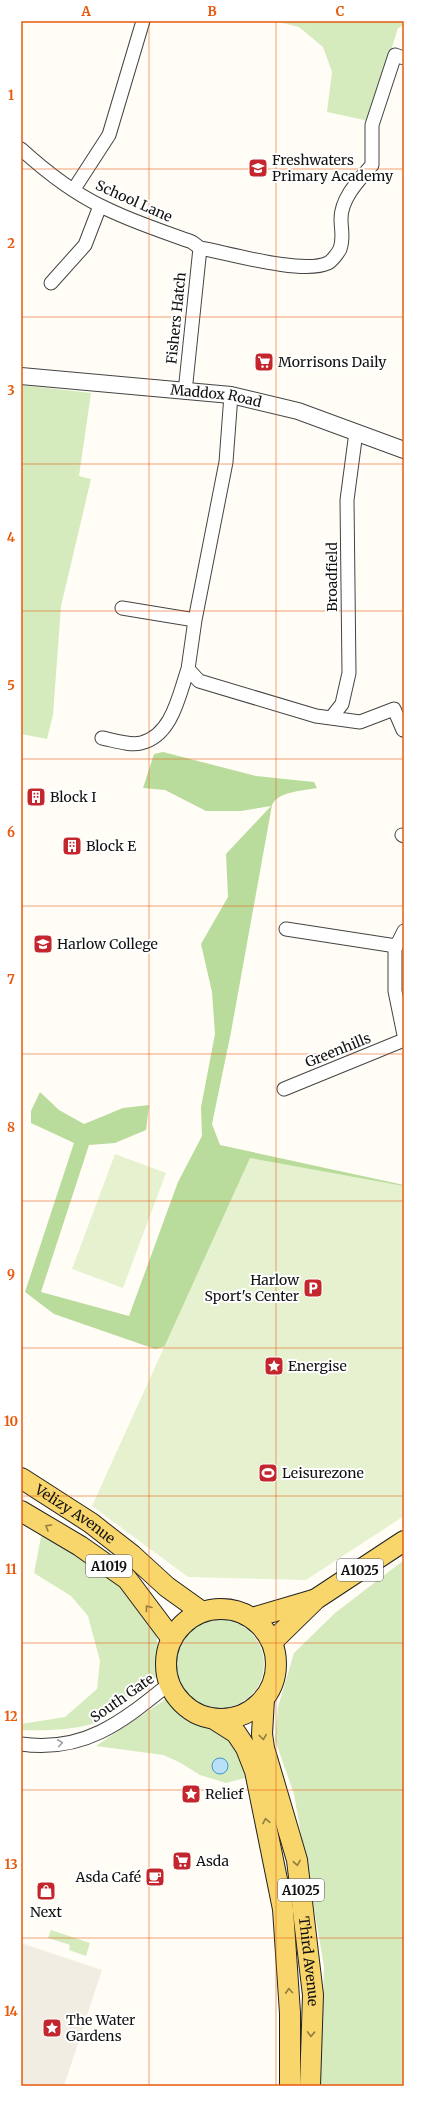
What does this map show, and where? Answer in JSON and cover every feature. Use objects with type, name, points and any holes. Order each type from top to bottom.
[{"type":"main road","name":"Velizy Avenue","points":[[21,1478],[91,1523],[132,1555],[167,1587],[202,1612]]},
{"type":"main road","name":"Velizy Avenue","points":[[23,1513],[80,1546],[127,1579],[172,1638]]},
{"type":"main road","name":"A1025","points":[[272,1642],[316,1599],[404,1541]]},
{"type":"main road","name":"A1025","points":[[252,1618],[316,1599]]},
{"type":"main road","points":[[215,1609],[230,1610],[252,1618],[272,1642],[276,1666],[270,1689],[264,1698],[252,1710],[237,1717],[214,1719],[194,1713],[184,1706],[175,1696],[169,1684],[165,1661],[172,1638],[183,1623],[202,1612],[215,1609]]},
{"type":"main road","name":"Third Avenue","points":[[264,1698],[263,1741],[297,1860],[306,1931],[313,1995],[310,2086]]},
{"type":"main road","name":"Third Avenue","points":[[214,1719],[236,1733],[246,1748],[256,1770],[283,1909],[290,2013],[290,2086]]},
{"type":"street","points":[[74,189],[109,135],[143,21]]},
{"type":"street","name":"School Lane","points":[[21,149],[74,189],[100,206],[192,242],[200,248],[294,267],[315,266],[329,262],[340,250],[343,236],[341,218],[345,202],[352,189],[372,165],[372,125],[395,55],[404,58]]},
{"type":"street","points":[[51,283],[85,245],[100,206]]},
{"type":"street","name":"Fishers Hatch","points":[[185,392],[200,248]]},
{"type":"street","name":"Maddox Road","points":[[21,376],[231,395],[298,411],[404,450]]},
{"type":"street","points":[[102,738],[140,744],[155,738],[171,718],[188,669],[195,620],[226,462],[231,395]]},
{"type":"street","name":"Broadfield","points":[[330,718],[342,704],[349,674],[347,500],[356,432]]},
{"type":"street","points":[[122,608],[195,620]]},
{"type":"street","points":[[188,669],[199,681],[316,716],[360,722],[394,709],[403,730]]},
{"type":"street","points":[[286,929],[396,946]]},
{"type":"street","points":[[404,931],[396,946],[395,991],[404,1035]]},
{"type":"street","name":"Greenhills","points":[[284,1089],[404,1040]]},
{"type":"street","name":"South Gate","points":[[21,1744],[47,1745],[92,1737],[129,1716],[169,1684]]},
{"type":"green space","points":[[275,21],[404,21],[404,25],[398,28],[369,121],[327,112],[332,72],[323,47],[299,27]]},
{"type":"green space","points":[[21,385],[91,393],[79,476],[91,479],[61,606],[53,715],[47,739],[21,734]]},
{"type":"green space","points":[[163,752],[256,776],[314,782],[317,788],[285,794],[275,800],[272,805],[231,1032],[212,1124],[220,1145],[404,1185],[404,1202],[205,1337],[155,1349],[54,1314],[25,1292],[74,1143],[31,1123],[31,1111],[40,1092],[59,1110],[84,1124],[123,1108],[149,1105],[146,1130],[115,1143],[89,1145],[41,1292],[129,1316],[178,1182],[202,1136],[201,1107],[215,1034],[212,992],[201,944],[228,897],[226,854],[271,806],[241,811],[206,811],[165,790],[143,788],[154,754]]},
{"type":"green space","points":[[115,1154],[166,1173],[123,1288],[72,1269]]},
{"type":"green space","points":[[250,1158],[404,1186],[404,1516],[306,1580],[188,1577],[92,1506]]},
{"type":"green space","points":[[46,1528],[102,1568],[147,1616],[156,1631],[160,1674],[126,1701],[92,1724],[57,1730],[21,1730],[21,1724],[65,1717],[97,1689],[100,1661],[88,1616],[71,1596],[34,1573],[41,1537]]},
{"type":"green space","points":[[404,1560],[404,2086],[320,2086],[324,1966],[294,1794],[275,1740],[278,1707],[294,1653],[335,1613]]},
{"type":"green space","points":[[220,1620],[237,1623],[251,1633],[261,1647],[264,1664],[261,1681],[251,1695],[237,1705],[220,1708],[203,1705],[189,1695],[179,1681],[176,1664],[179,1647],[189,1633],[203,1623]]},
{"type":"green space","points":[[166,1699],[186,1718],[217,1729],[241,1747],[245,1778],[226,1783],[200,1775],[179,1762],[163,1755],[96,1746]]},
{"type":"green space","points":[[51,1930],[90,1943],[86,1956],[69,1950],[70,1945],[48,1938]]},
{"type":"shaded area","name":"The Water Gardens","points":[[21,1943],[102,1970],[64,2086],[21,2086]]},
{"type":"water","points":[[217,1758],[223,1758],[228,1763],[226,1772],[223,1774],[217,1774],[212,1769],[212,1763]]},
{"type":"place","name":"Freshwaters Primary Academy","points":[[258,168]]},
{"type":"place","name":"Morrisons Daily","points":[[264,362]]},
{"type":"place","name":"Block I","points":[[36,797]]},
{"type":"place","name":"Block E","points":[[72,846]]},
{"type":"place","name":"Harlow College","points":[[43,944]]},
{"type":"place","name":"Harlow Sport's Center","points":[[313,1288]]},
{"type":"place","name":"Energise","points":[[274,1366]]},
{"type":"place","name":"Leisurezone","points":[[268,1473]]},
{"type":"place","name":"Relief","points":[[191,1794]]},
{"type":"place","name":"Asda","points":[[182,1861]]},
{"type":"place","name":"Asda Café","points":[[155,1877]]},
{"type":"place","name":"Next","points":[[46,1891]]},
{"type":"place","name":"The Water Gardens","points":[[52,2028]]}]
